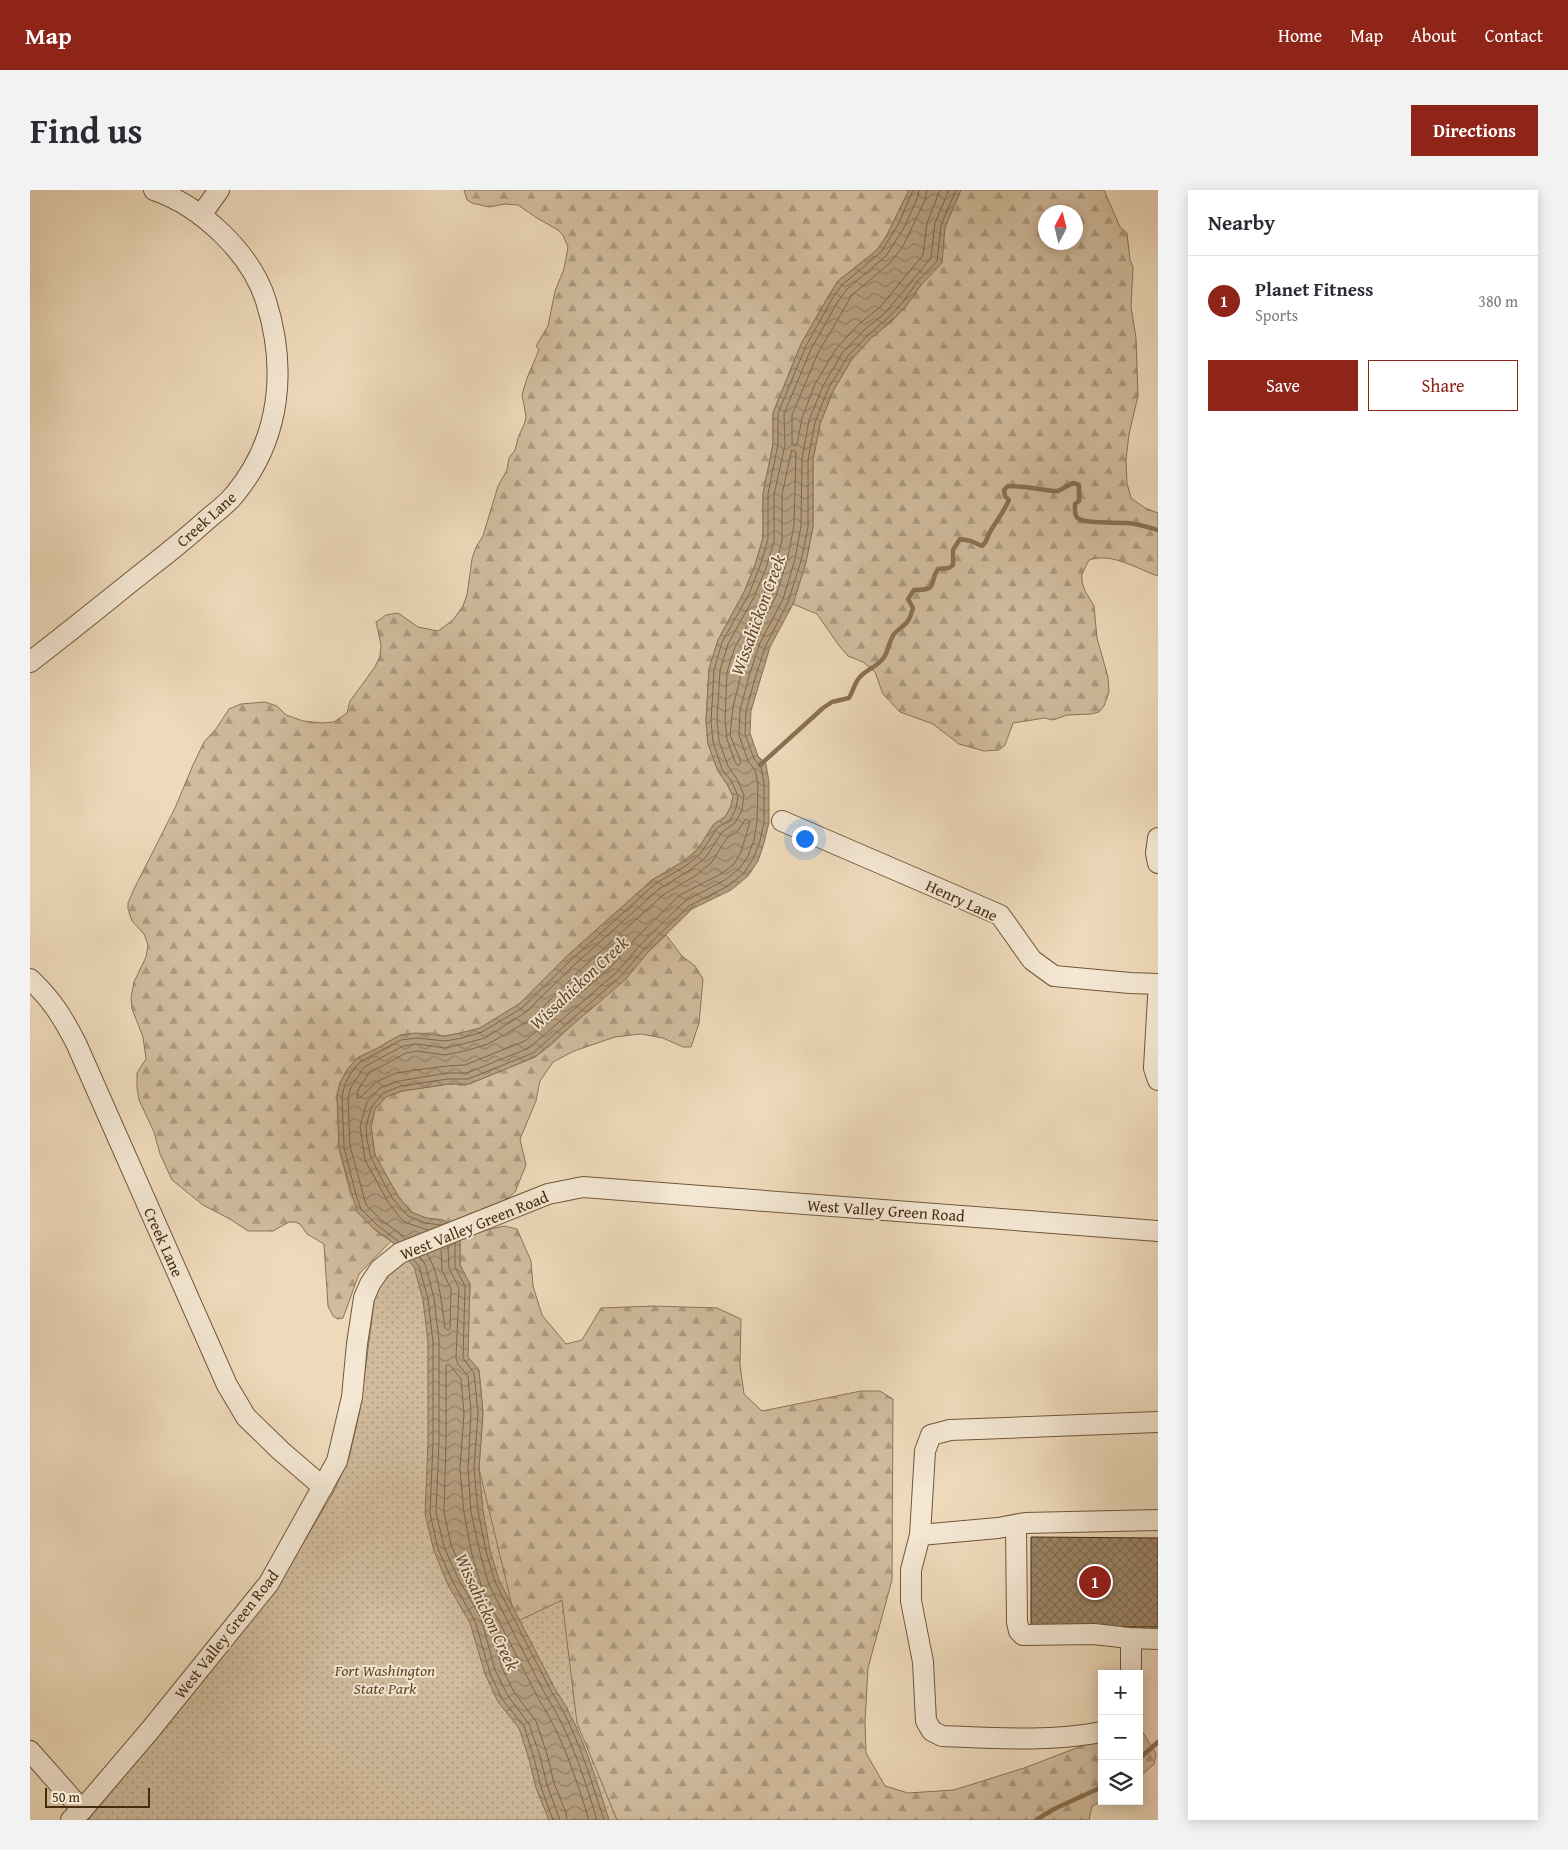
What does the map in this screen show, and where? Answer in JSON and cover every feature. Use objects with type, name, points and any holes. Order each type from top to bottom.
[{"type":"street","name":"Creek Lane","points":[[30,662],[192,534],[236,494],[257,460],[275,411],[278,358],[274,325],[255,275],[240,252],[201,215],[172,196],[154,190]]},
{"type":"street","points":[[201,215],[218,190]]},
{"type":"street","name":"Henry Lane","points":[[782,821],[1000,915],[1032,960],[1054,976],[1158,984]]},
{"type":"street","points":[[1158,838],[1156,853],[1158,863]]},
{"type":"street","name":"Creek Lane","points":[[30,979],[60,1012],[76,1043],[227,1384],[246,1417],[323,1487]]},
{"type":"street","points":[[1158,997],[1154,1068],[1158,1080]]},
{"type":"street","name":"West Valley Green Road","points":[[77,1815],[151,1729],[269,1583],[337,1461],[352,1397],[364,1298],[370,1284],[380,1269],[400,1253],[548,1194],[583,1187],[1158,1231]]},
{"type":"street","points":[[1098,1733],[1022,1739],[942,1736],[932,1731],[926,1721],[923,1662],[911,1601],[911,1570],[920,1535],[925,1450],[931,1435],[950,1430],[1158,1422]]},
{"type":"street","points":[[920,1535],[1024,1523],[1158,1520]]},
{"type":"street","points":[[1016,1525],[1017,1622],[1022,1635],[1094,1634],[1132,1639],[1158,1639]]},
{"type":"street","points":[[1131,1670],[1132,1639]]},
{"type":"street","points":[[30,1751],[77,1815]]},
{"type":"green space","points":[[464,190],[909,190],[887,235],[877,250],[838,281],[828,297],[801,344],[773,413],[773,444],[763,494],[763,538],[744,592],[718,640],[709,669],[706,721],[708,744],[718,771],[733,796],[731,806],[725,817],[714,824],[698,849],[684,861],[652,880],[566,957],[519,1004],[480,1028],[461,1033],[444,1036],[431,1033],[400,1035],[357,1058],[347,1070],[340,1083],[337,1095],[339,1148],[351,1196],[374,1229],[391,1241],[359,1274],[343,1318],[338,1319],[333,1316],[328,1306],[324,1244],[307,1234],[300,1224],[295,1222],[289,1222],[273,1231],[248,1231],[203,1205],[172,1180],[160,1154],[154,1132],[139,1100],[137,1088],[137,1073],[146,1059],[143,1037],[132,1009],[131,998],[134,982],[146,957],[148,945],[144,934],[132,921],[128,903],[175,808],[204,742],[216,729],[229,709],[241,704],[265,702],[277,706],[286,715],[303,721],[334,722],[347,713],[350,701],[375,667],[380,656],[381,645],[376,622],[386,615],[398,613],[418,627],[438,631],[453,620],[463,606],[467,595],[472,559],[476,547],[483,536],[498,486],[507,470],[509,458],[515,450],[525,422],[526,416],[522,395],[539,350],[536,346],[548,326],[555,291],[564,269],[568,247],[563,235],[558,230],[518,205],[505,204],[489,207],[472,203],[467,200]]},
{"type":"green space","points":[[961,190],[1104,190],[1120,227],[1127,233],[1130,260],[1133,267],[1131,307],[1136,338],[1138,396],[1129,434],[1126,460],[1127,483],[1131,498],[1145,508],[1158,513],[1158,576],[1124,562],[1107,558],[1089,560],[1082,574],[1082,582],[1094,606],[1097,638],[1108,677],[1109,692],[1104,706],[1099,712],[1091,714],[1067,715],[1053,720],[1045,718],[1013,723],[1005,745],[999,750],[984,751],[959,744],[933,724],[900,712],[883,694],[875,672],[863,662],[848,656],[817,614],[793,604],[806,562],[813,527],[813,460],[820,424],[833,391],[852,359],[871,338],[892,321],[906,306],[921,285],[943,242],[945,227]]},
{"type":"green space","points":[[666,935],[682,956],[695,966],[703,979],[699,1023],[691,1047],[683,1047],[663,1038],[641,1034],[615,1037],[574,1051],[553,1062],[540,1081],[536,1101],[520,1139],[526,1165],[515,1192],[496,1207],[475,1217],[483,1231],[504,1226],[517,1229],[531,1261],[533,1286],[542,1315],[566,1344],[582,1340],[601,1308],[654,1306],[717,1308],[741,1319],[740,1365],[744,1394],[762,1411],[861,1391],[880,1391],[893,1399],[892,1580],[868,1668],[865,1722],[866,1753],[885,1786],[908,1793],[954,1790],[1024,1768],[1098,1738],[1098,1803],[1092,1806],[1089,1820],[609,1820],[536,1654],[499,1580],[483,1510],[479,1468],[483,1413],[479,1370],[467,1357],[470,1285],[460,1265],[460,1235],[443,1220],[426,1218],[411,1212],[398,1196],[375,1155],[371,1127],[375,1109],[386,1097],[402,1091],[449,1084],[469,1084],[535,1057],[552,1044]]},
{"type":"green space","name":"Fort Washington State Park","points":[[427,1253],[516,1622],[562,1600],[577,1723],[617,1820],[88,1820],[260,1610],[288,1569],[334,1491],[349,1458],[360,1410],[378,1272]]},
{"type":"green space","points":[[1143,1733],[1156,1754],[1154,1764],[1143,1774]]},
{"type":"water","name":"Wissahickon Creek","points":[[909,190],[961,190],[945,227],[942,263],[921,285],[892,321],[871,338],[852,359],[833,391],[820,424],[813,460],[813,527],[806,562],[793,604],[770,647],[751,711],[750,733],[758,756],[766,764],[769,782],[769,822],[758,861],[748,876],[731,890],[692,909],[649,951],[625,980],[535,1057],[469,1084],[449,1084],[402,1091],[386,1097],[375,1109],[371,1127],[375,1155],[398,1196],[411,1212],[426,1218],[443,1220],[455,1226],[460,1235],[460,1265],[470,1284],[468,1357],[479,1370],[483,1413],[479,1468],[483,1510],[490,1550],[499,1580],[580,1735],[609,1820],[549,1820],[536,1788],[519,1728],[498,1702],[485,1674],[470,1623],[448,1585],[434,1551],[425,1514],[428,1442],[428,1342],[423,1300],[414,1267],[391,1241],[374,1229],[357,1212],[339,1148],[337,1095],[340,1083],[347,1070],[357,1058],[400,1035],[416,1033],[444,1036],[461,1033],[480,1028],[519,1004],[566,957],[652,880],[684,861],[698,849],[714,824],[725,817],[731,806],[733,796],[718,771],[708,744],[706,721],[709,669],[718,640],[744,592],[763,538],[763,494],[773,444],[773,413],[801,344],[828,297],[838,281],[877,250],[887,235]]},
{"type":"building","points":[[1031,1537],[1158,1538],[1158,1627],[1031,1626]]},
{"type":"waterway","points":[[760,765],[823,708],[832,702],[849,698],[858,679],[882,660],[893,636],[908,621],[913,608],[908,599],[914,590],[927,589],[932,585],[938,569],[949,568],[953,565],[953,550],[960,539],[982,546],[985,543],[1009,500],[1005,496],[1004,490],[1008,486],[1058,491],[1073,483],[1079,485],[1079,501],[1075,504],[1077,518],[1083,521],[1131,523],[1158,530]]},
{"type":"waterway","points":[[1143,1755],[1158,1742]]},
{"type":"waterway","points":[[1036,1820],[1054,1809],[1098,1789]]},
{"type":"place","name":"Planet Fitness","points":[[1095,1582]]}]
